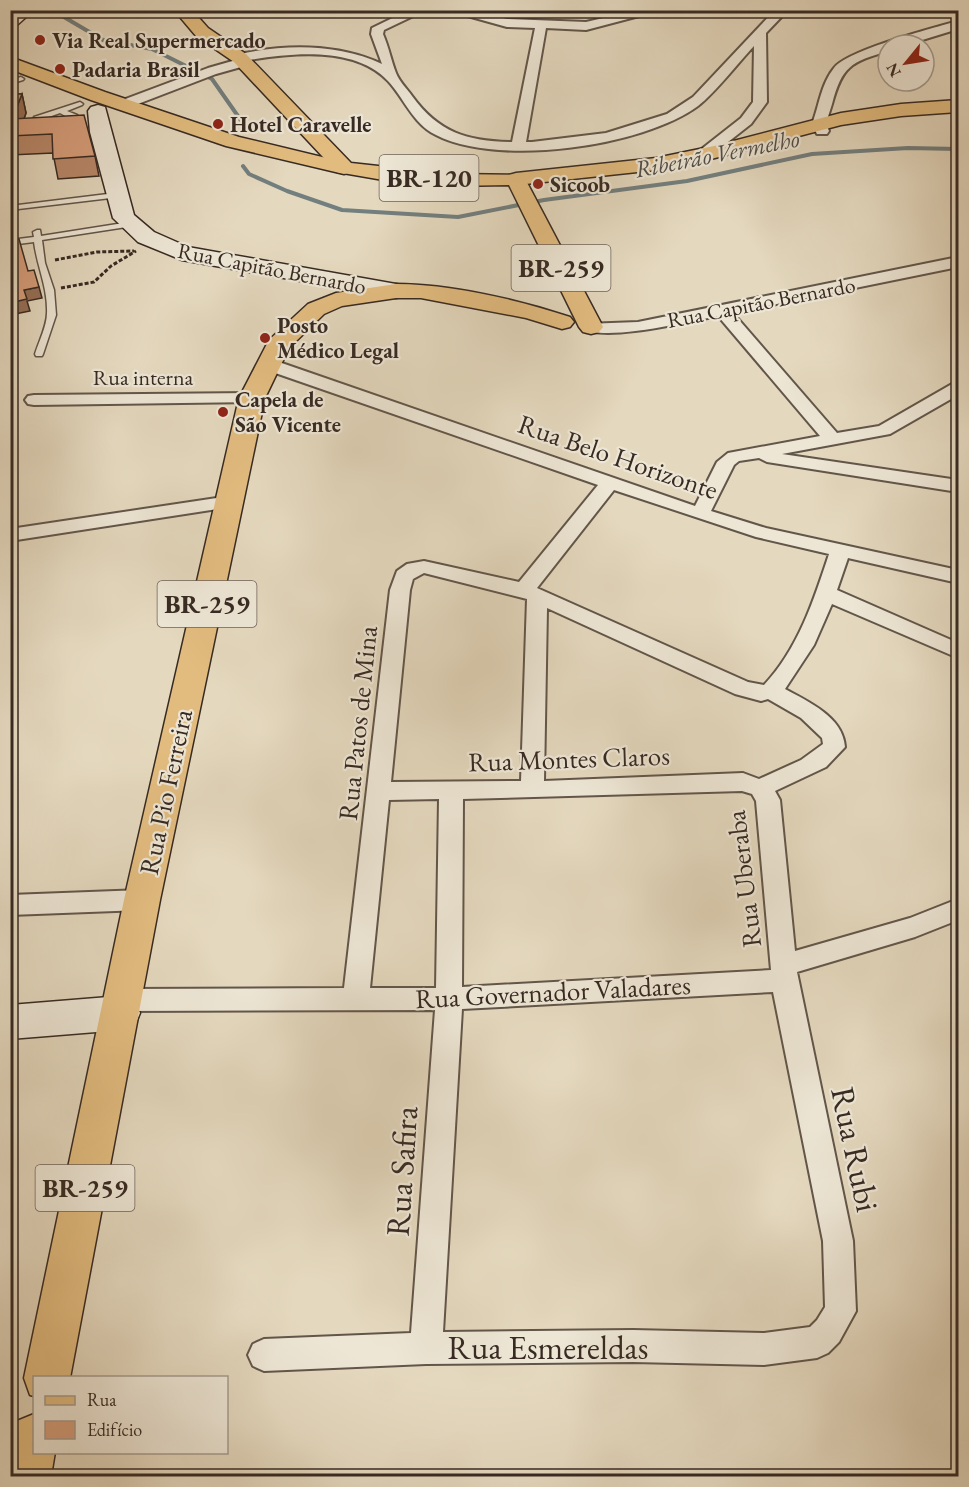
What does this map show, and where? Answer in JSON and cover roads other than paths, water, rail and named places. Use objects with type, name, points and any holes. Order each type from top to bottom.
[{"type":"main road","points":[[10,22],[26,10]]},
{"type":"main road","points":[[182,10],[202,32],[242,60],[344,168]]},
{"type":"main road","points":[[10,62],[20,77],[90,113],[131,107]]},
{"type":"main road","points":[[821,128],[906,110],[958,106]]},
{"type":"main road","name":"BR-120","points":[[131,107],[233,142],[344,168],[389,175],[451,180],[516,179],[596,172],[704,154],[790,133],[821,128],[958,114]]},
{"type":"main road","points":[[90,113],[116,195],[127,221]]},
{"type":"main road","name":"BR-259","points":[[516,179],[591,327]]},
{"type":"main road","name":"Rua Capitão Bernardo","points":[[127,221],[164,247],[182,253],[396,291],[421,300],[527,320],[562,322],[591,327]]},
{"type":"main road","name":"Rua Pio Ferreira","points":[[47,1376],[142,900],[252,398],[278,345],[316,309],[336,300],[396,291]]},
{"type":"main road","points":[[10,1022],[122,1006]]},
{"type":"main road","points":[[27,1476],[33,1443]]},
{"type":"street","points":[[390,75],[387,57],[377,34],[378,28],[420,10]]},
{"type":"street","points":[[452,10],[507,23],[586,26],[656,10]]},
{"type":"street","points":[[580,10],[586,26]]},
{"type":"street","points":[[131,107],[195,77],[269,52],[326,51],[368,62],[390,75],[423,118],[440,132],[484,144],[518,147],[563,144],[638,131],[694,103],[782,10]]},
{"type":"street","points":[[518,147],[541,25]]},
{"type":"street","points":[[934,33],[958,26]]},
{"type":"street","points":[[704,154],[746,121],[760,102],[760,32]]},
{"type":"street","points":[[821,128],[835,74],[848,62],[876,50]]},
{"type":"street","name":"Rua Capitão Bernardo","points":[[591,327],[638,327],[958,262]]},
{"type":"street","points":[[722,310],[832,439]]},
{"type":"street","name":"Rua Belo Horizonte","points":[[267,364],[700,514],[764,533],[958,576]]},
{"type":"street","points":[[700,514],[726,462],[734,457],[884,430],[958,388]]},
{"type":"street","name":"Rua interna","points":[[34,400],[252,398]]},
{"type":"street","points":[[748,454],[958,486]]},
{"type":"street","points":[[532,790],[531,594],[609,484]]},
{"type":"street","points":[[10,535],[230,502]]},
{"type":"street","points":[[531,594],[743,689],[761,693],[771,691],[783,681],[826,594],[840,551]]},
{"type":"street","name":"Rua Patos de Mina","points":[[356,1000],[400,590],[404,576],[414,568],[435,568],[531,594]]},
{"type":"street","points":[[826,594],[958,651]]},
{"type":"street","points":[[760,788],[825,758],[834,747],[833,735],[809,712],[771,691]]},
{"type":"street","name":"Rua Montes Claros","points":[[380,791],[532,790],[743,782],[760,788]]},
{"type":"street","name":"Rua Uberaba","points":[[760,788],[768,800],[784,972]]},
{"type":"street","name":"Rua Safira","points":[[426,1348],[449,999],[452,791]]},
{"type":"street","points":[[10,905],[142,900]]},
{"type":"street","name":"Rua Governador Valadares","points":[[122,1006],[449,999],[784,972],[915,927],[958,909]]},
{"type":"street","name":"Rua Rubi","points":[[784,972],[838,1241],[841,1311],[828,1331]]},
{"type":"street","name":"Rua Esmereldas","points":[[264,1355],[426,1348],[633,1346],[764,1349],[817,1342],[828,1331]]},
{"type":"lane","points":[[40,133],[33,132],[37,119],[61,111],[90,113]]},
{"type":"lane","points":[[61,111],[90,113]]},
{"type":"lane","points":[[71,132],[83,131],[90,113]]},
{"type":"lane","points":[[10,208],[116,195]]},
{"type":"lane","points":[[10,243],[127,221]]},
{"type":"lane","points":[[10,237],[38,236]]},
{"type":"lane","points":[[38,236],[41,263],[50,290],[51,315],[39,354]]},
{"type":"waterway","name":"Ribeirão Vermelho","points":[[52,10],[103,40],[152,49],[212,79],[247,129]]},
{"type":"waterway","name":"Ribeirão Vermelho","points":[[243,166],[249,174],[287,191],[342,210],[458,217],[544,200],[687,181],[812,154],[908,148],[958,149]]},
{"type":"place","name":"Via Real Supermercado","points":[[40,40]]},
{"type":"place","name":"Padaria Brasil","points":[[60,69]]},
{"type":"place","name":"Hotel Caravelle","points":[[218,124]]},
{"type":"place","name":"Sicoob","points":[[538,184]]},
{"type":"place","name":"Posto Médico Legal","points":[[265,338]]},
{"type":"place","name":"Capela de São Vicente","points":[[223,412]]}]
